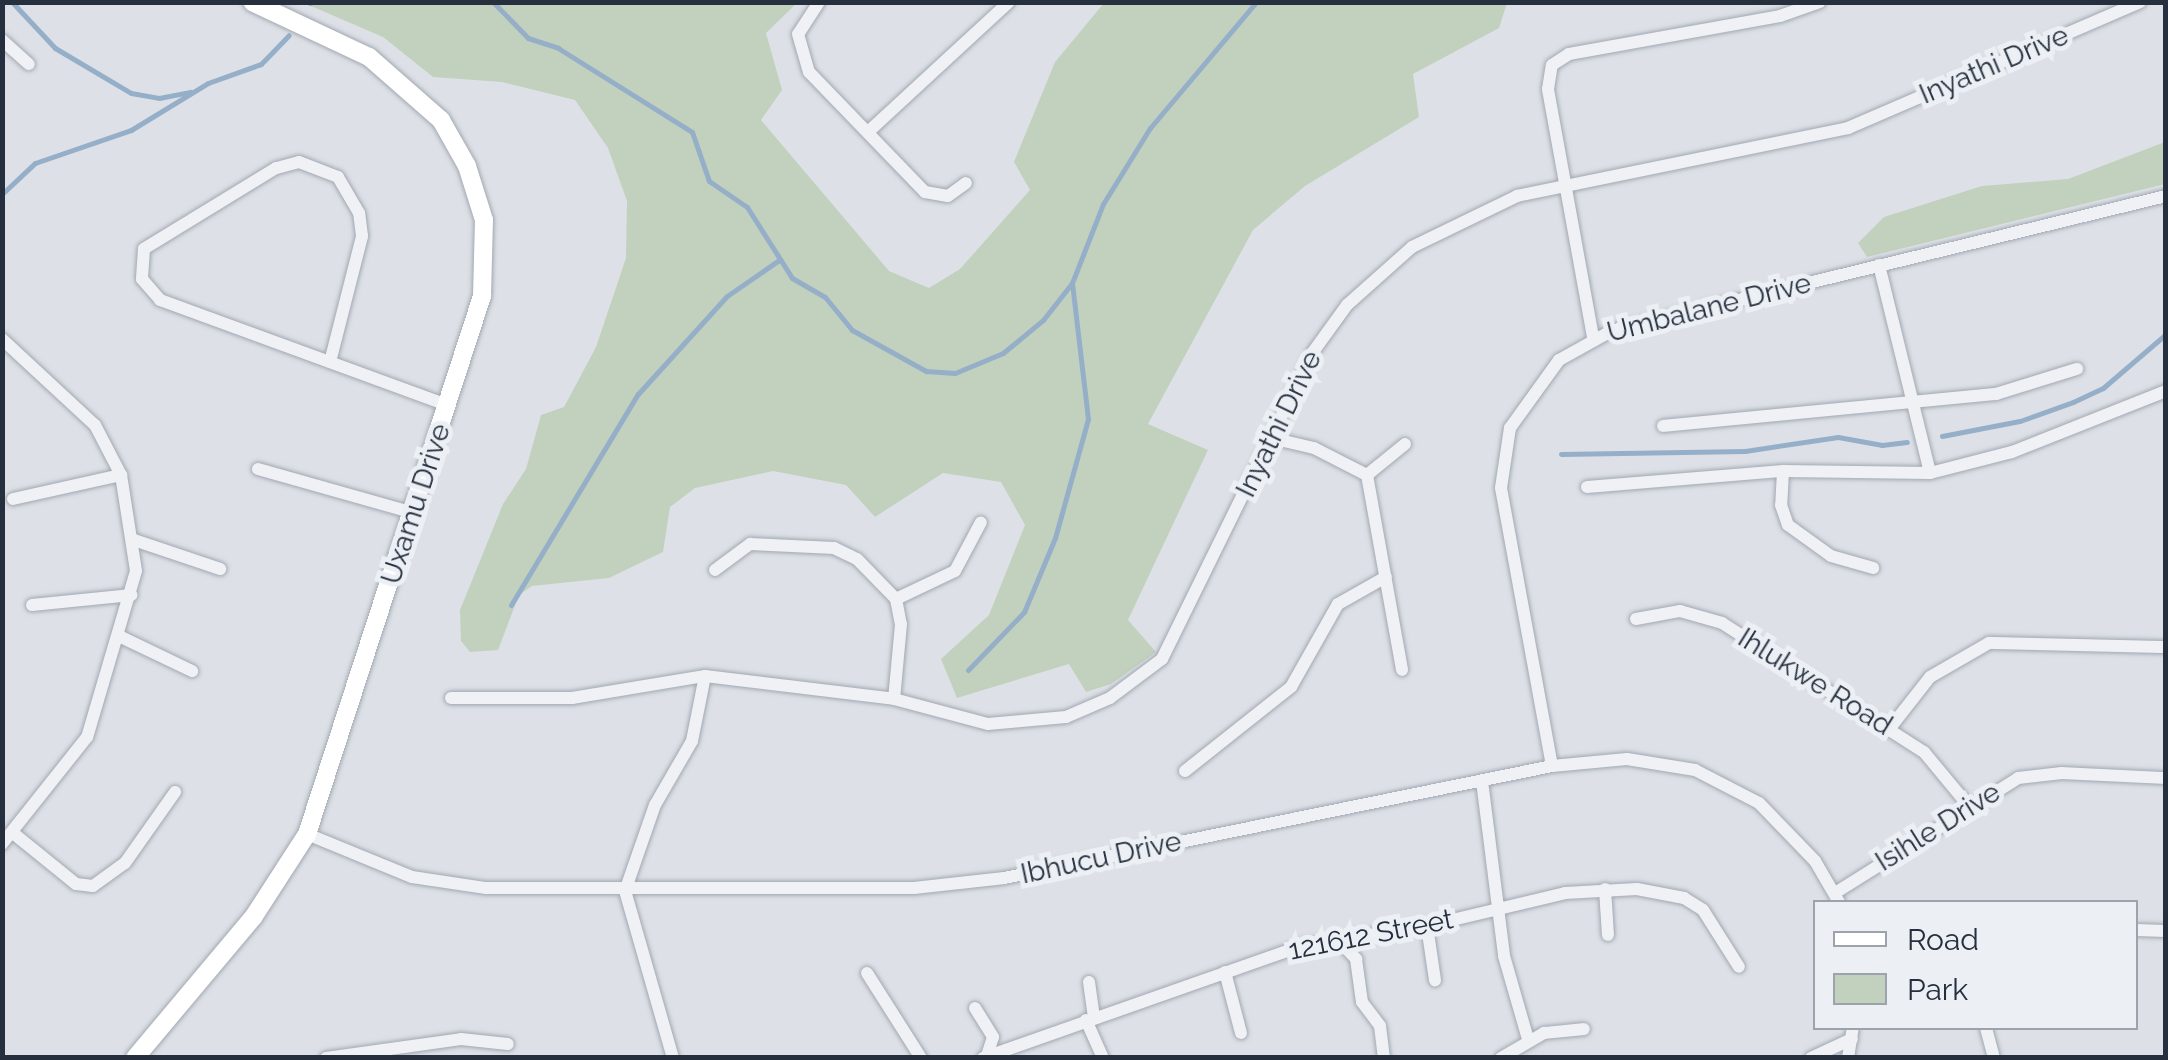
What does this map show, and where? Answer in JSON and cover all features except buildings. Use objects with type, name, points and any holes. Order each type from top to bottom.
[{"type":"street","name":"Uxamu Drive","points":[[135,1058],[254,916],[307,834],[448,406],[485,268],[484,220],[467,166],[441,120],[397,75],[252,2]]},
{"type":"street","points":[[818,2],[798,34],[800,56],[925,192],[948,196],[966,183]]},
{"type":"street","points":[[868,132],[1008,2]]},
{"type":"street","points":[[1592,337],[1548,89],[1552,66],[1569,54],[1780,16],[1820,2]]},
{"type":"street","name":"Inyathi Drive","points":[[452,698],[572,698],[704,676],[894,700],[942,717],[1036,722],[1066,717],[1138,681],[1175,639],[1313,352],[1389,264],[1462,217],[1564,184],[1848,128],[2140,2]]},
{"type":"street","points":[[2,40],[29,64]]},
{"type":"street","points":[[330,362],[362,236],[359,213],[338,177],[299,162],[276,168],[144,249],[142,279],[160,300],[448,406]]},
{"type":"street","name":"Umbalane Drive","points":[[1552,766],[1503,511],[1501,469],[1510,428],[1524,401],[1559,360],[1592,337],[2166,196]]},
{"type":"street","points":[[1879,266],[1930,473]]},
{"type":"street","points":[[5,347],[96,425],[121,476],[134,540],[132,595],[88,737],[8,838],[76,884],[93,886],[125,863],[175,792]]},
{"type":"street","points":[[1663,426],[1996,394],[2076,368]]},
{"type":"street","points":[[1587,488],[1783,471],[1930,473],[2029,446],[2166,392]]},
{"type":"street","points":[[1271,438],[1314,448],[1367,475]]},
{"type":"street","points":[[1367,475],[1405,444]]},
{"type":"street","points":[[258,469],[412,513]]},
{"type":"street","points":[[1783,471],[1781,505],[1788,526],[1831,556],[1873,568]]},
{"type":"street","points":[[1367,475],[1402,670]]},
{"type":"street","points":[[12,499],[121,476]]},
{"type":"street","points":[[896,599],[955,571],[981,522]]},
{"type":"street","points":[[134,540],[220,569]]},
{"type":"street","points":[[714,570],[750,544],[834,548],[882,579],[896,599],[901,624],[894,700]]},
{"type":"street","points":[[1185,772],[1291,687],[1338,604],[1386,576]]},
{"type":"street","points":[[32,604],[132,595]]},
{"type":"street","name":"Ihlukwe Road","points":[[1636,620],[1680,610],[1702,614],[1924,752],[1968,806]]},
{"type":"street","points":[[121,637],[192,671]]},
{"type":"street","points":[[1890,728],[1930,677],[1989,644],[2166,647]]},
{"type":"street","points":[[674,1058],[625,890],[655,805],[692,741],[704,676]]},
{"type":"street","name":"Ibhucu Drive","points":[[307,834],[370,862],[446,884],[625,890],[914,888],[1004,878],[1552,766],[1646,760],[1722,781],[1787,827],[1837,898]]},
{"type":"street","name":"Isihle Drive","points":[[1837,898],[1968,806],[2040,773],[2166,778]]},
{"type":"street","points":[[1482,781],[1498,910],[1528,1038]]},
{"type":"street","points":[[1606,889],[1608,936]]},
{"type":"street","name":"121612 Street","points":[[985,1056],[1225,972],[1338,939],[1427,926],[1606,889],[1650,890],[1696,903],[1739,967]]},
{"type":"street","points":[[1427,926],[1435,980]]},
{"type":"street","points":[[2138,930],[2166,931]]},
{"type":"street","points":[[1338,939],[1356,959],[1362,1002],[1380,1026],[1384,1058]]},
{"type":"street","points":[[1225,972],[1241,1032]]},
{"type":"street","points":[[867,973],[921,1058]]},
{"type":"street","points":[[1089,982],[1090,1018],[1103,1058]]},
{"type":"street","points":[[975,1008],[993,1037],[985,1056]]},
{"type":"street","points":[[1501,1058],[1528,1038],[1584,1029]]},
{"type":"street","points":[[1987,1030],[1994,1058]]},
{"type":"street","points":[[1811,1058],[1853,1033]]},
{"type":"street","points":[[1848,1058],[1853,1033]]},
{"type":"street","points":[[326,1058],[394,1053],[462,1039],[508,1044]]},
{"type":"green space","points":[[304,3],[797,3],[766,33],[782,90],[761,120],[889,271],[929,288],[960,269],[1030,190],[1014,162],[1055,62],[1104,3],[1507,3],[1499,28],[1413,74],[1419,117],[1305,186],[1253,230],[1148,424],[1208,450],[1128,620],[1156,652],[1111,684],[1086,692],[1069,664],[957,698],[941,659],[989,615],[1025,525],[1001,482],[943,473],[875,517],[846,485],[773,471],[695,488],[670,507],[663,552],[609,578],[532,586],[519,595],[498,650],[470,652],[461,641],[460,610],[503,504],[526,469],[541,415],[564,407],[596,347],[626,258],[627,201],[608,148],[575,100],[502,82],[433,77],[383,37]]},
{"type":"green space","points":[[2165,142],[2165,184],[1867,257],[1858,243],[1884,217],[1982,186],[2068,179]]},
{"type":"waterway","points":[[12,2],[55,48],[131,93],[159,98],[190,92]]},
{"type":"waterway","points":[[493,2],[528,38],[558,48],[692,132],[709,181],[747,207],[792,278],[825,297],[852,330],[926,371],[955,373],[1003,353],[1043,320],[1072,283],[1103,204],[1150,128],[1256,2]]},
{"type":"waterway","points":[[2,194],[35,163],[131,130],[208,83],[261,64],[289,35]]},
{"type":"waterway","points":[[511,605],[638,394],[727,296],[779,260]]},
{"type":"waterway","points":[[968,670],[1024,612],[1055,538],[1088,419],[1072,283]]},
{"type":"waterway","points":[[1942,436],[2020,421],[2073,402],[2103,388],[2166,334]]},
{"type":"waterway","points":[[1561,454],[1745,451],[1838,437],[1882,445],[1907,442]]}]
